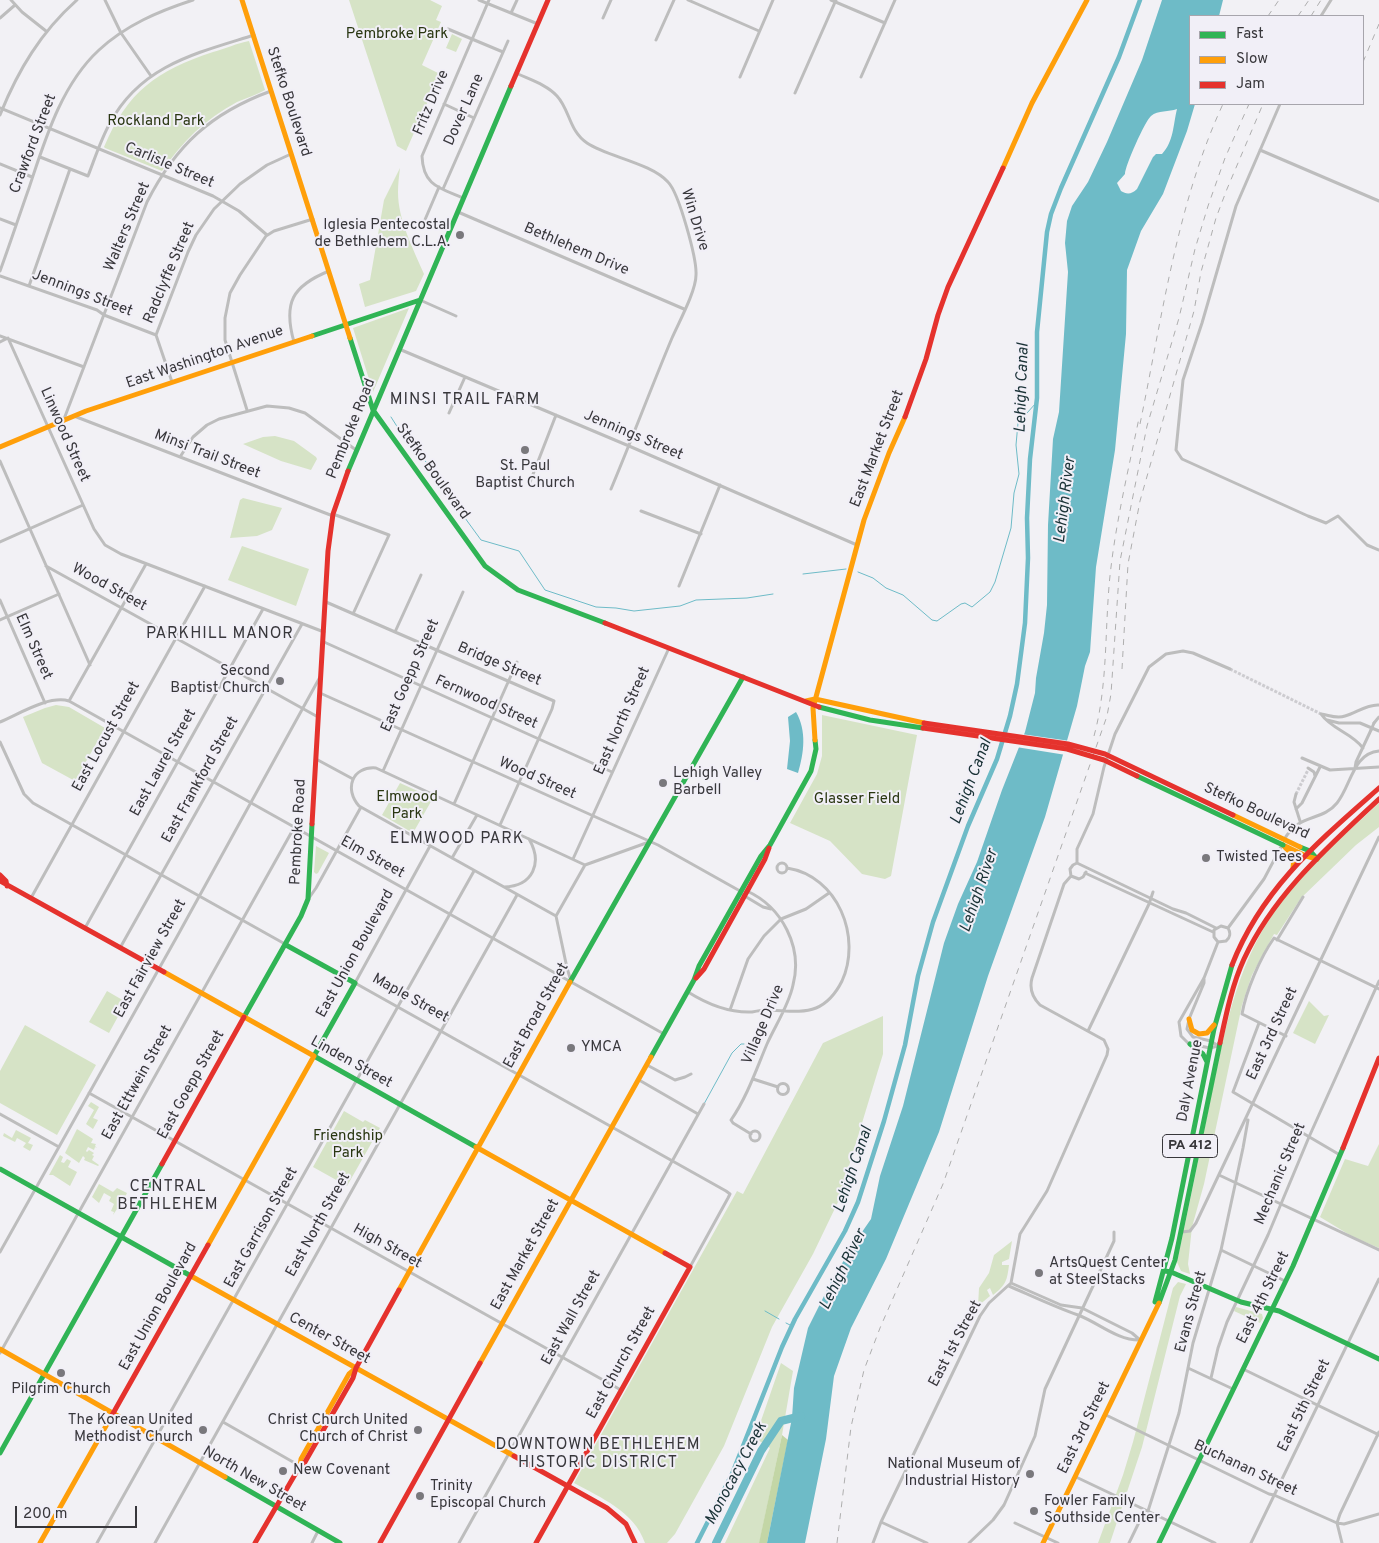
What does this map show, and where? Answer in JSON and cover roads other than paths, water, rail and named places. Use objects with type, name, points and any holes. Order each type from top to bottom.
[{"type":"main road","name":"Stefko Boulevard","points":[[242,0],[373,410],[481,560],[494,574],[518,590],[669,647],[806,701],[814,706],[870,720],[924,725],[1068,744],[1106,754],[1297,852],[1310,851],[1317,859]]},
{"type":"main road","name":"Pembroke Road","points":[[308,899],[320,676],[324,642],[329,540],[333,515],[356,450],[548,0]]},
{"type":"main road","name":"East Market Street","points":[[380,1543],[688,992],[699,966],[744,893],[761,856],[770,845],[811,772],[816,749],[814,706],[868,507],[903,423],[926,359],[948,287],[1032,103],[1087,0]]},
{"type":"main road","name":"East Washington Avenue","points":[[0,447],[73,416],[420,300]]},
{"type":"main road","name":"East Broad Street","points":[[255,1543],[300,1466],[305,1462],[353,1378],[356,1368],[408,1272],[743,677]]},
{"type":"main road","name":"Stefko Boulevard","points":[[806,701],[816,699],[924,725],[1061,748],[1104,760],[1297,852],[1317,859]]},
{"type":"main road","name":"Daly Avenue","points":[[1148,1323],[1165,1271],[1223,989],[1239,947],[1265,902],[1293,868],[1379,788]]},
{"type":"main road","name":"Daly Avenue","points":[[1148,1323],[1158,1305],[1171,1272],[1219,1046],[1231,997],[1248,952],[1260,928],[1281,897],[1379,799]]},
{"type":"main road","points":[[1293,868],[1297,852]]},
{"type":"main road","points":[[0,875],[6,880],[8,886]]},
{"type":"main road","name":"Linden Street","points":[[0,881],[400,1104],[570,1202],[690,1267]]},
{"type":"main road","name":"East Goepp Street","points":[[0,1453],[286,945],[308,899]]},
{"type":"main road","name":"Maple Street","points":[[286,945],[355,983]]},
{"type":"main road","name":"East Union Boulevard","points":[[40,1543],[355,983]]},
{"type":"main road","points":[[1189,1019],[1192,1030],[1199,1034],[1207,1033],[1215,1024]]},
{"type":"main road","points":[[1190,1044],[1203,1054],[1207,1063]]},
{"type":"main road","name":"East 4th Street","points":[[1159,1543],[1286,1281],[1314,1218],[1379,1058]]},
{"type":"main road","name":"Center Street","points":[[0,1168],[616,1514],[629,1529],[633,1542]]},
{"type":"main road","name":"East Church Street","points":[[536,1543],[690,1267]]},
{"type":"main road","points":[[1165,1271],[1237,1301],[1279,1311],[1379,1360]]},
{"type":"main road","name":"East 3rd Street","points":[[1045,1540],[1148,1323]]},
{"type":"main road","name":"North New Street","points":[[0,1351],[45,1374],[340,1543]]},
{"type":"street","points":[[12,0],[30,19],[46,31]]},
{"type":"street","points":[[0,115],[1,109],[27,57],[46,31],[77,0]]},
{"type":"street","points":[[105,0],[121,33],[151,76]]},
{"type":"street","name":"Crawford Street","points":[[0,271],[50,129],[64,97],[75,79],[100,50],[121,33],[144,18],[193,0]]},
{"type":"street","points":[[479,0],[539,24]]},
{"type":"street","points":[[512,13],[517,0]]},
{"type":"street","points":[[603,18],[611,0]]},
{"type":"street","points":[[656,40],[674,0]]},
{"type":"street","points":[[688,0],[759,32]]},
{"type":"street","points":[[740,77],[773,0]]},
{"type":"street","points":[[861,77],[895,0]]},
{"type":"street","points":[[1322,15],[1331,0]]},
{"type":"street","points":[[795,93],[834,1],[884,23]]},
{"type":"street","name":"Fritz Drive","points":[[464,198],[428,180],[422,158],[488,2]]},
{"type":"street","points":[[0,18],[15,4]]},
{"type":"street","points":[[448,29],[503,52]]},
{"type":"street","points":[[40,157],[88,176],[110,124],[119,109],[131,94],[151,76],[183,58],[254,35]]},
{"type":"street","name":"Dover Lane","points":[[424,222],[474,118],[508,41]]},
{"type":"street","name":"Win Drive","points":[[518,74],[554,93],[563,104],[574,130],[588,143],[667,180],[672,186],[685,224],[696,266],[694,288],[611,489]]},
{"type":"street","name":"Walters Street","points":[[64,420],[147,202],[163,176],[185,145],[210,122],[237,105],[271,92]]},
{"type":"street","points":[[444,104],[474,118]]},
{"type":"street","points":[[1280,105],[1236,206],[1183,380],[1176,450],[1182,459],[1308,516],[1326,523],[1338,516],[1367,544],[1379,550]]},
{"type":"street","name":"Carlisle Street","points":[[1,109],[222,201],[243,214],[267,235]]},
{"type":"street","points":[[1260,150],[1379,201]]},
{"type":"street","name":"Radclyffe Street","points":[[172,382],[156,335],[192,243],[205,220],[247,178],[267,165],[291,154]]},
{"type":"street","points":[[0,164],[32,177]]},
{"type":"street","points":[[29,286],[70,169]]},
{"type":"street","name":"Bethlehem Drive","points":[[458,212],[684,309]]},
{"type":"street","points":[[0,219],[16,224]]},
{"type":"street","points":[[247,410],[231,363],[225,333],[228,298],[237,279],[267,235],[313,219]]},
{"type":"street","points":[[294,342],[288,320],[293,300],[306,282],[329,270]]},
{"type":"street","name":"Jennings Street","points":[[0,276],[97,310],[104,315],[156,335]]},
{"type":"street","points":[[420,300],[456,316]]},
{"type":"street","points":[[0,336],[84,367]]},
{"type":"street","points":[[0,342],[8,338]]},
{"type":"street","name":"Linwood Street","points":[[8,338],[100,540],[113,551],[146,564]]},
{"type":"street","name":"Jennings Street","points":[[399,350],[857,544]]},
{"type":"street","points":[[449,413],[465,377]]},
{"type":"street","points":[[180,457],[193,437],[207,425],[247,410],[267,406],[281,406],[298,410],[311,417],[356,450]]},
{"type":"street","points":[[530,482],[556,415]]},
{"type":"street","name":"Minsi Trail Street","points":[[73,416],[389,535],[353,614]]},
{"type":"street","points":[[0,461],[90,665]]},
{"type":"street","points":[[679,586],[720,485]]},
{"type":"street","points":[[0,542],[83,505]]},
{"type":"street","points":[[642,511],[701,534]]},
{"type":"street","points":[[0,722],[45,702],[70,701],[146,564],[324,632]]},
{"type":"street","name":"Wood Street","points":[[46,566],[318,717]]},
{"type":"street","points":[[395,632],[420,575]]},
{"type":"street","name":"East Locust Street","points":[[30,898],[205,586]]},
{"type":"street","name":"East Goepp Street","points":[[383,771],[463,592]]},
{"type":"street","points":[[0,620],[59,594]]},
{"type":"street","name":"Elm Street","points":[[0,600],[45,702]]},
{"type":"street","name":"Bridge Street","points":[[326,602],[554,701],[538,739]]},
{"type":"street","name":"East Laurel Street","points":[[84,928],[263,608]]},
{"type":"street","name":"East Frankford Street","points":[[120,948],[302,624]]},
{"type":"street","name":"Fernwood Street","points":[[324,642],[612,772]]},
{"type":"street","name":"East North Street","points":[[573,859],[669,647]]},
{"type":"street","points":[[1077,863],[1078,849],[1093,814],[1104,767],[1115,734],[1149,667],[1166,654],[1183,651],[1193,653],[1230,669]]},
{"type":"street","points":[[454,804],[517,662]]},
{"type":"street","name":"East Fairview Street","points":[[0,1252],[200,896],[320,676]]},
{"type":"street","name":"Wood Street","points":[[320,692],[658,845],[744,893]]},
{"type":"street","name":"Elm Street","points":[[70,701],[664,1034]]},
{"type":"street","points":[[1323,715],[1344,717],[1372,705],[1379,705]]},
{"type":"street","points":[[1323,715],[1337,723],[1360,723],[1379,731]]},
{"type":"street","points":[[1323,715],[1327,722],[1355,740],[1363,748]]},
{"type":"street","points":[[1228,928],[1264,879],[1287,834],[1300,821],[1335,806],[1342,796],[1374,723],[1379,717]]},
{"type":"street","points":[[500,825],[538,739]]},
{"type":"street","name":"Maple Street","points":[[0,742],[26,797],[33,803],[286,945]]},
{"type":"street","points":[[1355,768],[1367,754],[1379,751]]},
{"type":"street","points":[[316,759],[353,779]]},
{"type":"street","points":[[1315,777],[1314,772],[1308,769],[1303,759],[1330,770],[1379,767]]},
{"type":"street","points":[[1308,769],[1311,762]]},
{"type":"street","points":[[1296,809],[1302,803],[1320,767]]},
{"type":"street","points":[[556,916],[361,807],[352,796],[353,779],[366,768],[376,768],[585,865]]},
{"type":"street","points":[[1296,794],[1294,802],[1300,821]]},
{"type":"street","name":"East Goepp Street","points":[[308,899],[361,807]]},
{"type":"street","points":[[452,858],[476,815]]},
{"type":"street","name":"East Ettwein Street","points":[[0,1351],[295,826]]},
{"type":"street","name":"East 3rd Street","points":[[1181,1231],[1187,1232],[1193,1228],[1254,1104],[1379,837]]},
{"type":"street","points":[[503,886],[521,883],[532,872],[536,857],[528,838]]},
{"type":"street","points":[[571,981],[566,968],[556,916],[585,865],[649,842]]},
{"type":"street","name":"East Union Boulevard","points":[[355,983],[430,846]]},
{"type":"street","points":[[1077,863],[1213,932],[1218,942]]},
{"type":"street","points":[[1010,1284],[1020,1234],[1047,1191],[1107,1055],[1107,1043],[1040,1006],[1033,996],[1030,985],[1064,884],[1071,876],[1070,869],[1073,864],[1077,863]]},
{"type":"street","points":[[1071,876],[1079,879],[1083,877],[1085,873],[1084,867]]},
{"type":"street","points":[[688,992],[717,1007],[751,1012],[806,1011],[825,1003],[833,995],[844,974],[849,953],[848,931],[842,912],[829,893],[807,875],[787,868]]},
{"type":"street","name":"East Garrison Street","points":[[97,1543],[474,871]]},
{"type":"street","points":[[1085,873],[1216,928]]},
{"type":"street","points":[[1088,1031],[1153,892]]},
{"type":"street","name":"Village Drive","points":[[744,893],[763,907],[771,910]]},
{"type":"street","name":"Village Drive","points":[[744,893],[767,903],[771,910],[781,919],[787,928],[794,948],[795,969],[793,986],[783,1010],[753,1079],[731,1120],[732,1123],[751,1134]]},
{"type":"street","points":[[730,1010],[745,966],[752,952],[764,936],[781,919],[806,908],[829,893]]},
{"type":"street","name":"East North Street","points":[[155,1543],[517,895]]},
{"type":"street","points":[[1286,1036],[1242,1014],[1259,965],[1303,897]]},
{"type":"street","points":[[1213,932],[1216,928],[1223,926],[1228,928]]},
{"type":"street","points":[[1218,942],[1228,940],[1230,933],[1228,928]]},
{"type":"street","points":[[1276,939],[1378,989]]},
{"type":"street","points":[[1218,942],[1204,978],[1179,1022],[1179,1030],[1181,1036],[1190,1044],[1210,1048],[1219,1046]]},
{"type":"street","points":[[1204,978],[1204,983],[1189,1019],[1187,1029],[1190,1035],[1219,1046]]},
{"type":"street","name":"Mechanic Street","points":[[1211,1378],[1220,1340],[1309,1137],[1378,989],[1379,981]]},
{"type":"street","name":"Maple Street","points":[[355,983],[442,1030],[730,1194]]},
{"type":"street","points":[[1259,1023],[1233,1092],[1340,1155]]},
{"type":"street","points":[[647,1065],[675,1080],[685,1078],[691,1074]]},
{"type":"street","points":[[753,1079],[778,1087]]},
{"type":"street","points":[[639,1080],[698,1114]]},
{"type":"street","name":"High Street","points":[[89,1093],[621,1390]]},
{"type":"street","name":"East Wall Street","points":[[459,1543],[704,1104]]},
{"type":"street","points":[[0,1114],[59,1147]]},
{"type":"street","name":"Evans Street","points":[[1129,1543],[1147,1510],[1179,1413],[1194,1344],[1221,1250],[1248,1116]]},
{"type":"street","points":[[1219,1175],[1379,1250]]},
{"type":"street","name":"East Church Street","points":[[690,1267],[730,1194]]},
{"type":"street","points":[[969,1543],[994,1520],[1004,1505],[1035,1436],[1045,1389],[1114,1241],[1114,1232]]},
{"type":"street","points":[[1221,1250],[1286,1281]]},
{"type":"street","name":"East 5th Street","points":[[1251,1543],[1379,1279]]},
{"type":"street","points":[[1010,1284],[1061,1305],[1082,1308],[1132,1333],[1140,1340]]},
{"type":"street","points":[[1010,1284],[1129,1340],[1140,1340]]},
{"type":"street","name":"East 1st Street","points":[[873,1543],[881,1522],[980,1316],[989,1303],[1010,1284]]},
{"type":"street","points":[[1188,1368],[1233,1389]]},
{"type":"street","points":[[1243,1369],[1379,1434],[1340,1514],[1337,1524],[1342,1543]]},
{"type":"street","name":"Buchanan Street","points":[[1105,1415],[1269,1494],[1337,1524]]},
{"type":"street","points":[[223,1422],[300,1466]]},
{"type":"street","points":[[1076,1477],[1215,1543]]},
{"type":"street","points":[[1337,1524],[1344,1524],[1379,1514]]},
{"type":"street","points":[[881,1522],[927,1543]]},
{"type":"street","points":[[1015,1523],[1045,1540],[1058,1543]]},
{"type":"street","points":[[312,1543],[318,1531]]},
{"type":"water","name":"Lehigh River","points":[[1162,0],[1223,0],[1219,15],[1189,15],[1189,105],[1195,105],[1163,194],[1141,231],[1127,270],[1126,334],[1115,450],[1096,567],[1090,652],[1085,666],[1077,706],[1045,817],[988,976],[939,1132],[886,1259],[851,1328],[834,1376],[826,1439],[805,1543],[767,1543],[792,1418],[794,1388],[808,1328],[831,1282],[871,1219],[880,1176],[903,1106],[944,943],[958,904],[977,862],[1025,732],[1035,693],[1047,605],[1048,525],[1053,439],[1059,412],[1068,272],[1065,243],[1067,221],[1072,206],[1088,182],[1142,60]],"holes":[[[1177,109],[1172,133],[1166,149],[1162,154],[1156,154],[1153,157],[1137,189],[1129,193],[1121,191],[1117,183],[1125,174],[1140,134],[1151,116]]]},
{"type":"water","points":[[796,712],[803,734],[802,758],[798,773],[787,769],[790,741],[788,717]]},
{"type":"waterway","name":"Lehigh Canal","points":[[697,1543],[732,1474],[782,1347],[795,1319],[845,1231],[858,1202],[884,1121],[905,1045],[918,976],[933,922],[968,826],[997,759],[1010,716],[1017,684],[1025,623],[1030,459],[1037,398],[1037,332],[1047,232],[1051,214],[1061,188],[1119,57],[1140,0]]},
{"type":"waterway","points":[[858,572],[873,578],[886,588],[903,595],[932,620],[937,621],[961,604],[965,603],[972,607],[990,592],[995,582],[1011,528],[1014,493],[1019,474],[1016,445],[1018,423],[1036,403]]},
{"type":"waterway","points":[[391,417],[405,439],[438,475],[441,485],[481,540],[519,551],[545,590],[596,607],[634,611],[680,606],[696,600],[747,598],[773,594]]},
{"type":"waterway","points":[[803,574],[846,569]]},
{"type":"waterway","points":[[704,1104],[732,1053],[741,1044],[744,1044]]},
{"type":"waterway","points":[[765,1311],[779,1319]]},
{"type":"waterway","name":"Lehigh Canal","points":[[786,1323],[792,1326]]},
{"type":"waterway","name":"Monocacy Creek","points":[[716,1543],[761,1451],[781,1421],[801,1416]]},
{"type":"tunnel","points":[[1230,669],[1321,714]]},
{"type":"tunnel","points":[[1296,794],[1308,770]]},
{"type":"railway","points":[[1269,15],[1279,0]]},
{"type":"railway","points":[[1299,15],[1309,0]]},
{"type":"railway","points":[[1312,15],[1321,0]]},
{"type":"railway","points":[[1364,60],[1379,24]]},
{"type":"railway","points":[[1140,424],[1172,261],[1182,221],[1207,142],[1223,105]]},
{"type":"railway","points":[[837,1543],[851,1427],[864,1370],[880,1328],[943,1184],[1107,716],[1111,694],[1120,561],[1147,426],[1179,318],[1195,249],[1208,206],[1225,158],[1249,105]]},
{"type":"railway","points":[[1122,669],[1128,564],[1140,501],[1194,311],[1201,272],[1216,218],[1263,105]]},
{"type":"railway","points":[[1094,736],[1102,694],[1109,588],[1114,548],[1139,418]]},
{"type":"place","name":"Iglesia Pentecostal de Bethlehem C.L.A.","points":[[460,235]]},
{"type":"place","name":"St. Paul Baptist Church","points":[[525,450]]},
{"type":"place","name":"Second Baptist Church","points":[[280,681]]},
{"type":"place","name":"Lehigh Valley Barbell","points":[[663,783]]},
{"type":"place","name":"Twisted Tees","points":[[1206,858]]},
{"type":"place","name":"YMCA","points":[[571,1048]]},
{"type":"place","name":"ArtsQuest Center at SteelStacks","points":[[1039,1273]]},
{"type":"place","name":"Pilgrim Church","points":[[61,1373]]},
{"type":"place","name":"The Korean United Methodist Church","points":[[203,1430]]},
{"type":"place","name":"Christ Church United Church of Christ","points":[[418,1430]]},
{"type":"place","name":"New Covenant","points":[[283,1471]]},
{"type":"place","name":"National Museum of Industrial History","points":[[1030,1474]]},
{"type":"place","name":"Trinity Episcopal Church","points":[[420,1496]]},
{"type":"place","name":"Fowler Family Southside Center","points":[[1034,1511]]},
{"type":"district","name":"MINSI TRAIL FARM","points":[[465,401]]},
{"type":"district","name":"PARKHILL MANOR","points":[[220,635]]},
{"type":"district","name":"ELMWOOD PARK","points":[[457,840]]},
{"type":"district","name":"CENTRAL BETHLEHEM","points":[[168,1197]]},
{"type":"district","name":"DOWNTOWN BETHLEHEM HISTORIC DISTRICT","points":[[598,1455]]},
{"type":"park label","name":"Pembroke Park","points":[[397,35]]},
{"type":"park label","name":"Rockland Park","points":[[156,122]]},
{"type":"park label","name":"Glasser Field","points":[[857,800]]},
{"type":"park label","name":"Elmwood Park","points":[[407,806]]},
{"type":"park label","name":"Friendship Park","points":[[348,1146]]}]
